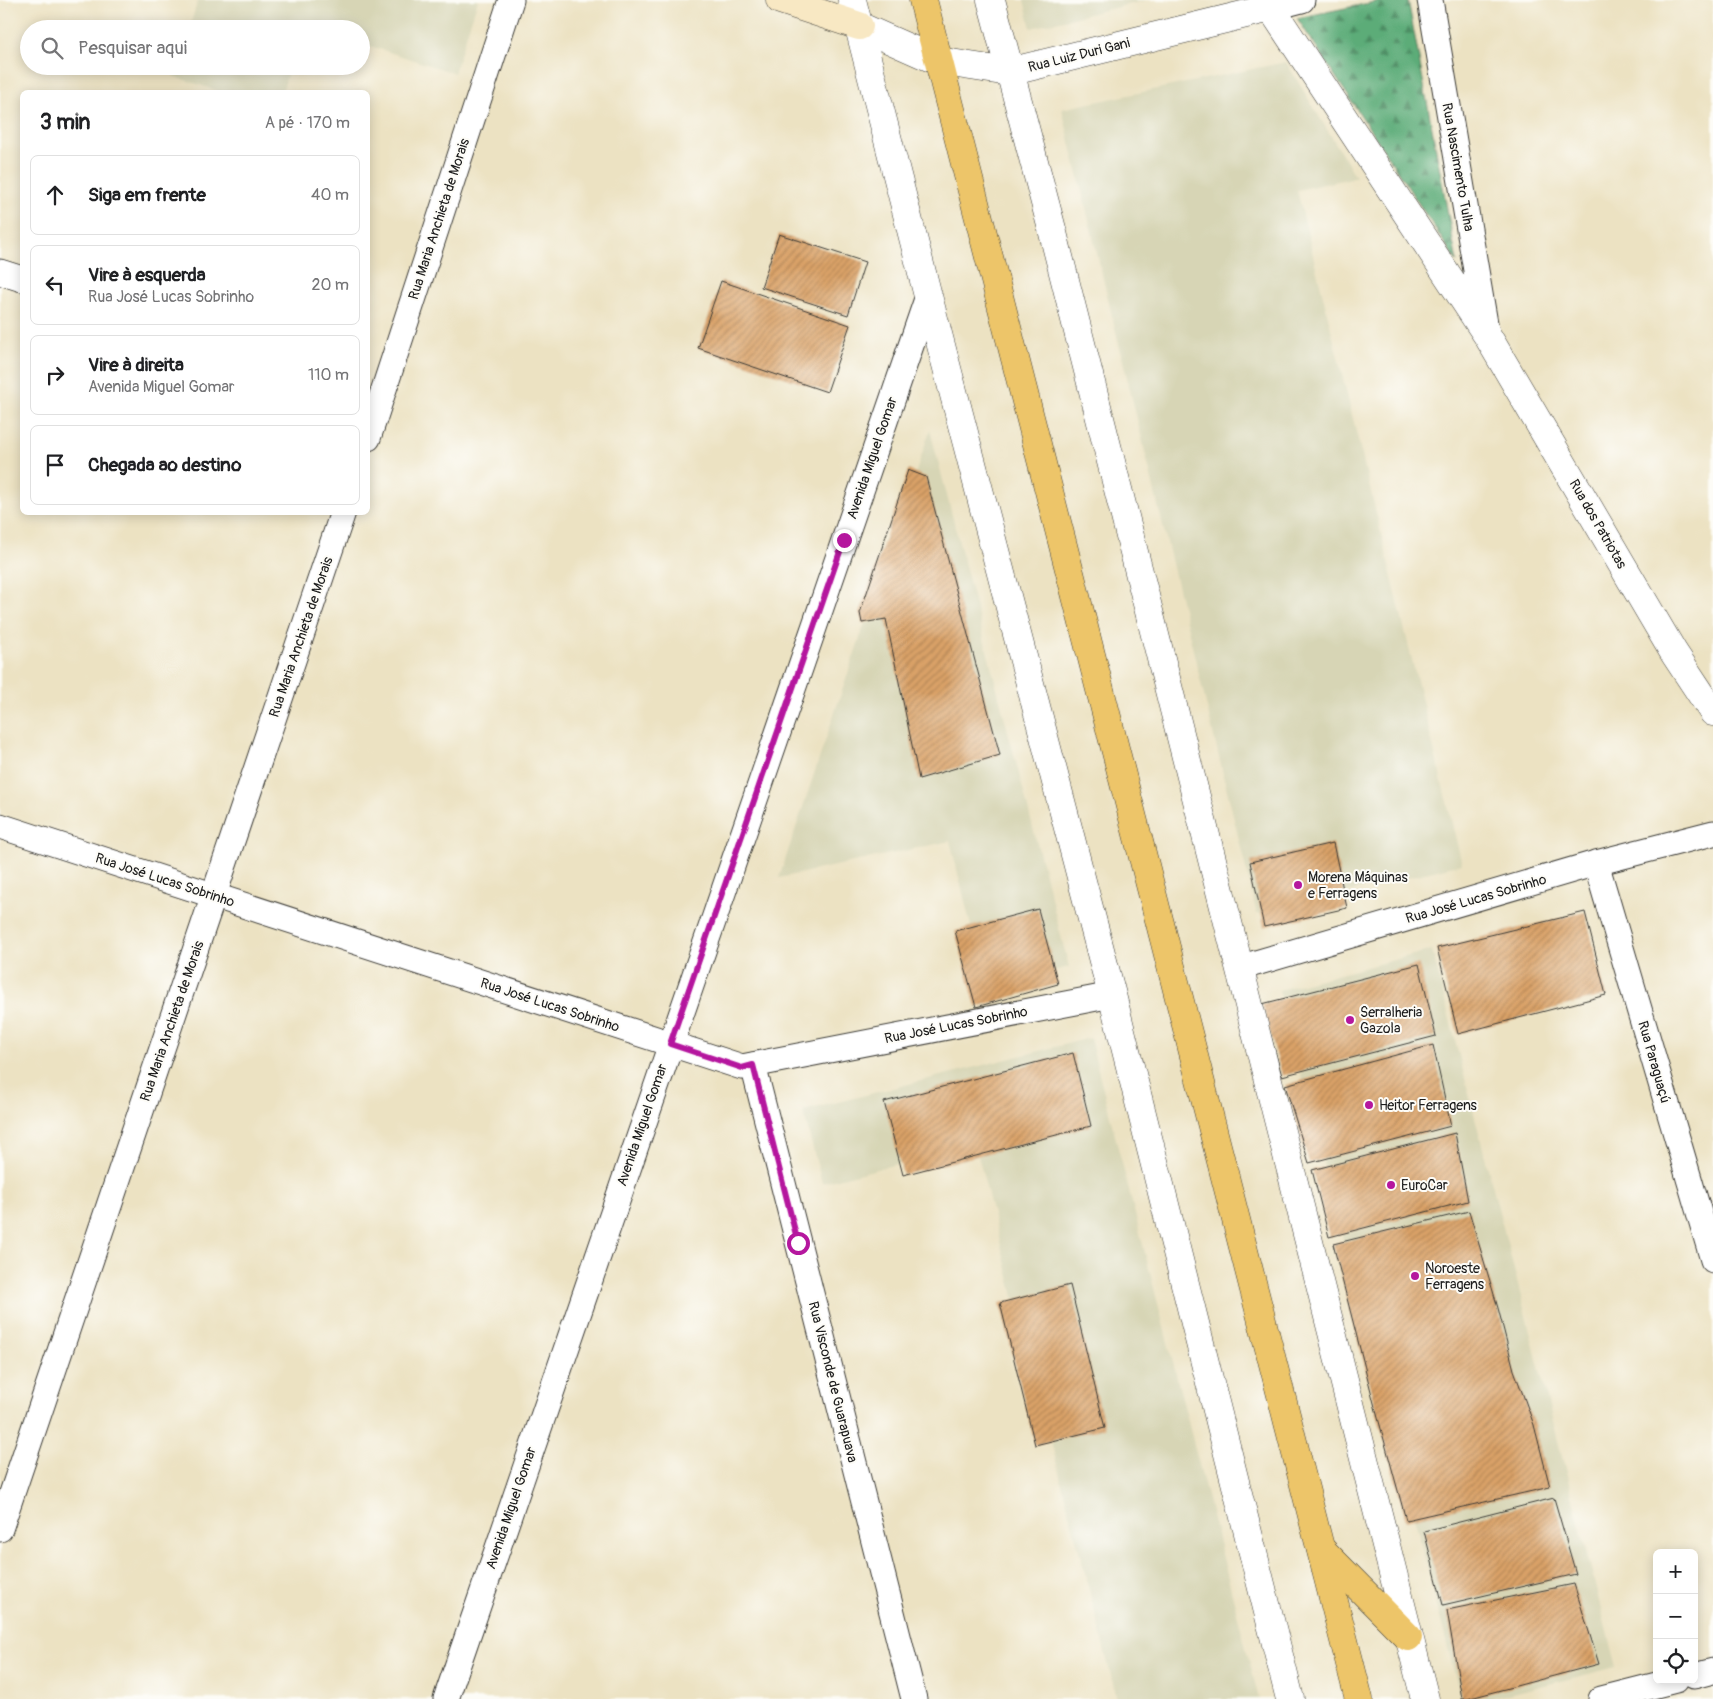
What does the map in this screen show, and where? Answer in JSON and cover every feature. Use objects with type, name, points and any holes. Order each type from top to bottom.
[{"type":"main road","points":[[780,0],[859,26]]},
{"type":"main road","points":[[923,0],[1359,1699]]},
{"type":"main road","points":[[1320,1548],[1408,1637]]},
{"type":"street","name":"Rua Maria Anchieta de Morais","points":[[370,424],[374,397],[511,0]]},
{"type":"street","points":[[852,0],[1112,995],[1290,1699]]},
{"type":"street","points":[[991,0],[1052,229],[1425,1699]]},
{"type":"street","name":"Rua Luiz Duri Gani","points":[[859,26],[938,61],[1009,72],[1302,0]]},
{"type":"street","name":"Rua Nascimento Tulha","points":[[1430,0],[1487,335]]},
{"type":"street","name":"Rua dos Patriotas","points":[[1271,8],[1487,335],[1674,653],[1713,712]]},
{"type":"street","points":[[0,272],[20,279]]},
{"type":"street","name":"Avenida Miguel Gomar","points":[[446,1699],[928,296]]},
{"type":"street","name":"Rua Maria Anchieta de Morais","points":[[0,1529],[342,515]]},
{"type":"street","name":"Rua José Lucas Sobrinho","points":[[0,826],[742,1068],[1112,995]]},
{"type":"street","name":"Rua José Lucas Sobrinho","points":[[1239,968],[1596,863],[1713,833]]},
{"type":"street","name":"Rua Paraguaçú","points":[[1596,863],[1713,1260]]},
{"type":"street","name":"Rua Visconde de Guarapuava","points":[[753,1065],[914,1699]]},
{"type":"street","points":[[1698,1675],[1713,1671]]},
{"type":"street","points":[[1601,1699],[1660,1684]]},
{"type":"shaded area","points":[[198,0],[478,0],[454,73],[370,46],[370,20],[192,20]]},
{"type":"shaded area","points":[[1024,0],[1147,0],[1031,28]]},
{"type":"shaded area","points":[[1286,62],[1356,177],[1297,190],[1462,864],[1257,914],[1062,109]]},
{"type":"shaded area","points":[[287,75],[283,90],[215,90],[173,76]]},
{"type":"shaded area","points":[[930,430],[1069,967],[986,987],[950,841],[779,878]]},
{"type":"shaded area","points":[[1432,950],[1616,1667],[1489,1699],[1461,1699],[1279,990]]},
{"type":"shaded area","points":[[1090,1038],[1259,1699],[1117,1699],[975,1144],[822,1183],[803,1111]]},
{"type":"green space","points":[[1384,0],[1408,0],[1457,262],[1297,18]]},
{"type":"building","points":[[779,234],[865,262],[848,315],[761,287]]},
{"type":"building","points":[[721,281],[850,325],[827,392],[698,348]]},
{"type":"building","points":[[908,470],[926,477],[1000,755],[919,779],[886,619],[862,623],[860,613]]},
{"type":"building","name":"Morena Máquinas e Ferragens","points":[[1333,843],[1347,908],[1264,927],[1250,862]]},
{"type":"building","points":[[1038,909],[1058,984],[976,1007],[955,931]]},
{"type":"building","points":[[1585,912],[1606,995],[1458,1034],[1437,948]]},
{"type":"building","name":"Serralheria Gazola","points":[[1419,964],[1436,1036],[1282,1076],[1262,1004]]},
{"type":"building","name":"Heitor Ferragens","points":[[1433,1045],[1451,1126],[1309,1163],[1285,1085]]},
{"type":"building","points":[[1073,1053],[1091,1126],[903,1175],[884,1102]]},
{"type":"building","name":"EuroCar","points":[[1455,1133],[1468,1201],[1329,1237],[1312,1170]]},
{"type":"building","points":[[1469,1211],[1514,1370],[1534,1425],[1550,1487],[1406,1520],[1333,1244]]},
{"type":"building","points":[[1070,1285],[1105,1428],[1035,1445],[1000,1303]]},
{"type":"building","points":[[1554,1498],[1576,1574],[1443,1605],[1424,1531]]},
{"type":"building","points":[[1574,1584],[1599,1664],[1462,1699],[1447,1610]]},
{"type":"place","name":"Morena Máquinas e Ferragens","points":[[1298,885]]},
{"type":"place","name":"Serralheria Gazola","points":[[1350,1020]]},
{"type":"place","name":"Heitor Ferragens","points":[[1369,1105]]},
{"type":"place","name":"EuroCar","points":[[1391,1185]]},
{"type":"place","name":"Noroeste Ferragens","points":[[1415,1276]]},
{"type":"route","points":[[798,1243],[753,1065],[742,1068],[670,1044],[844,540]]}]
